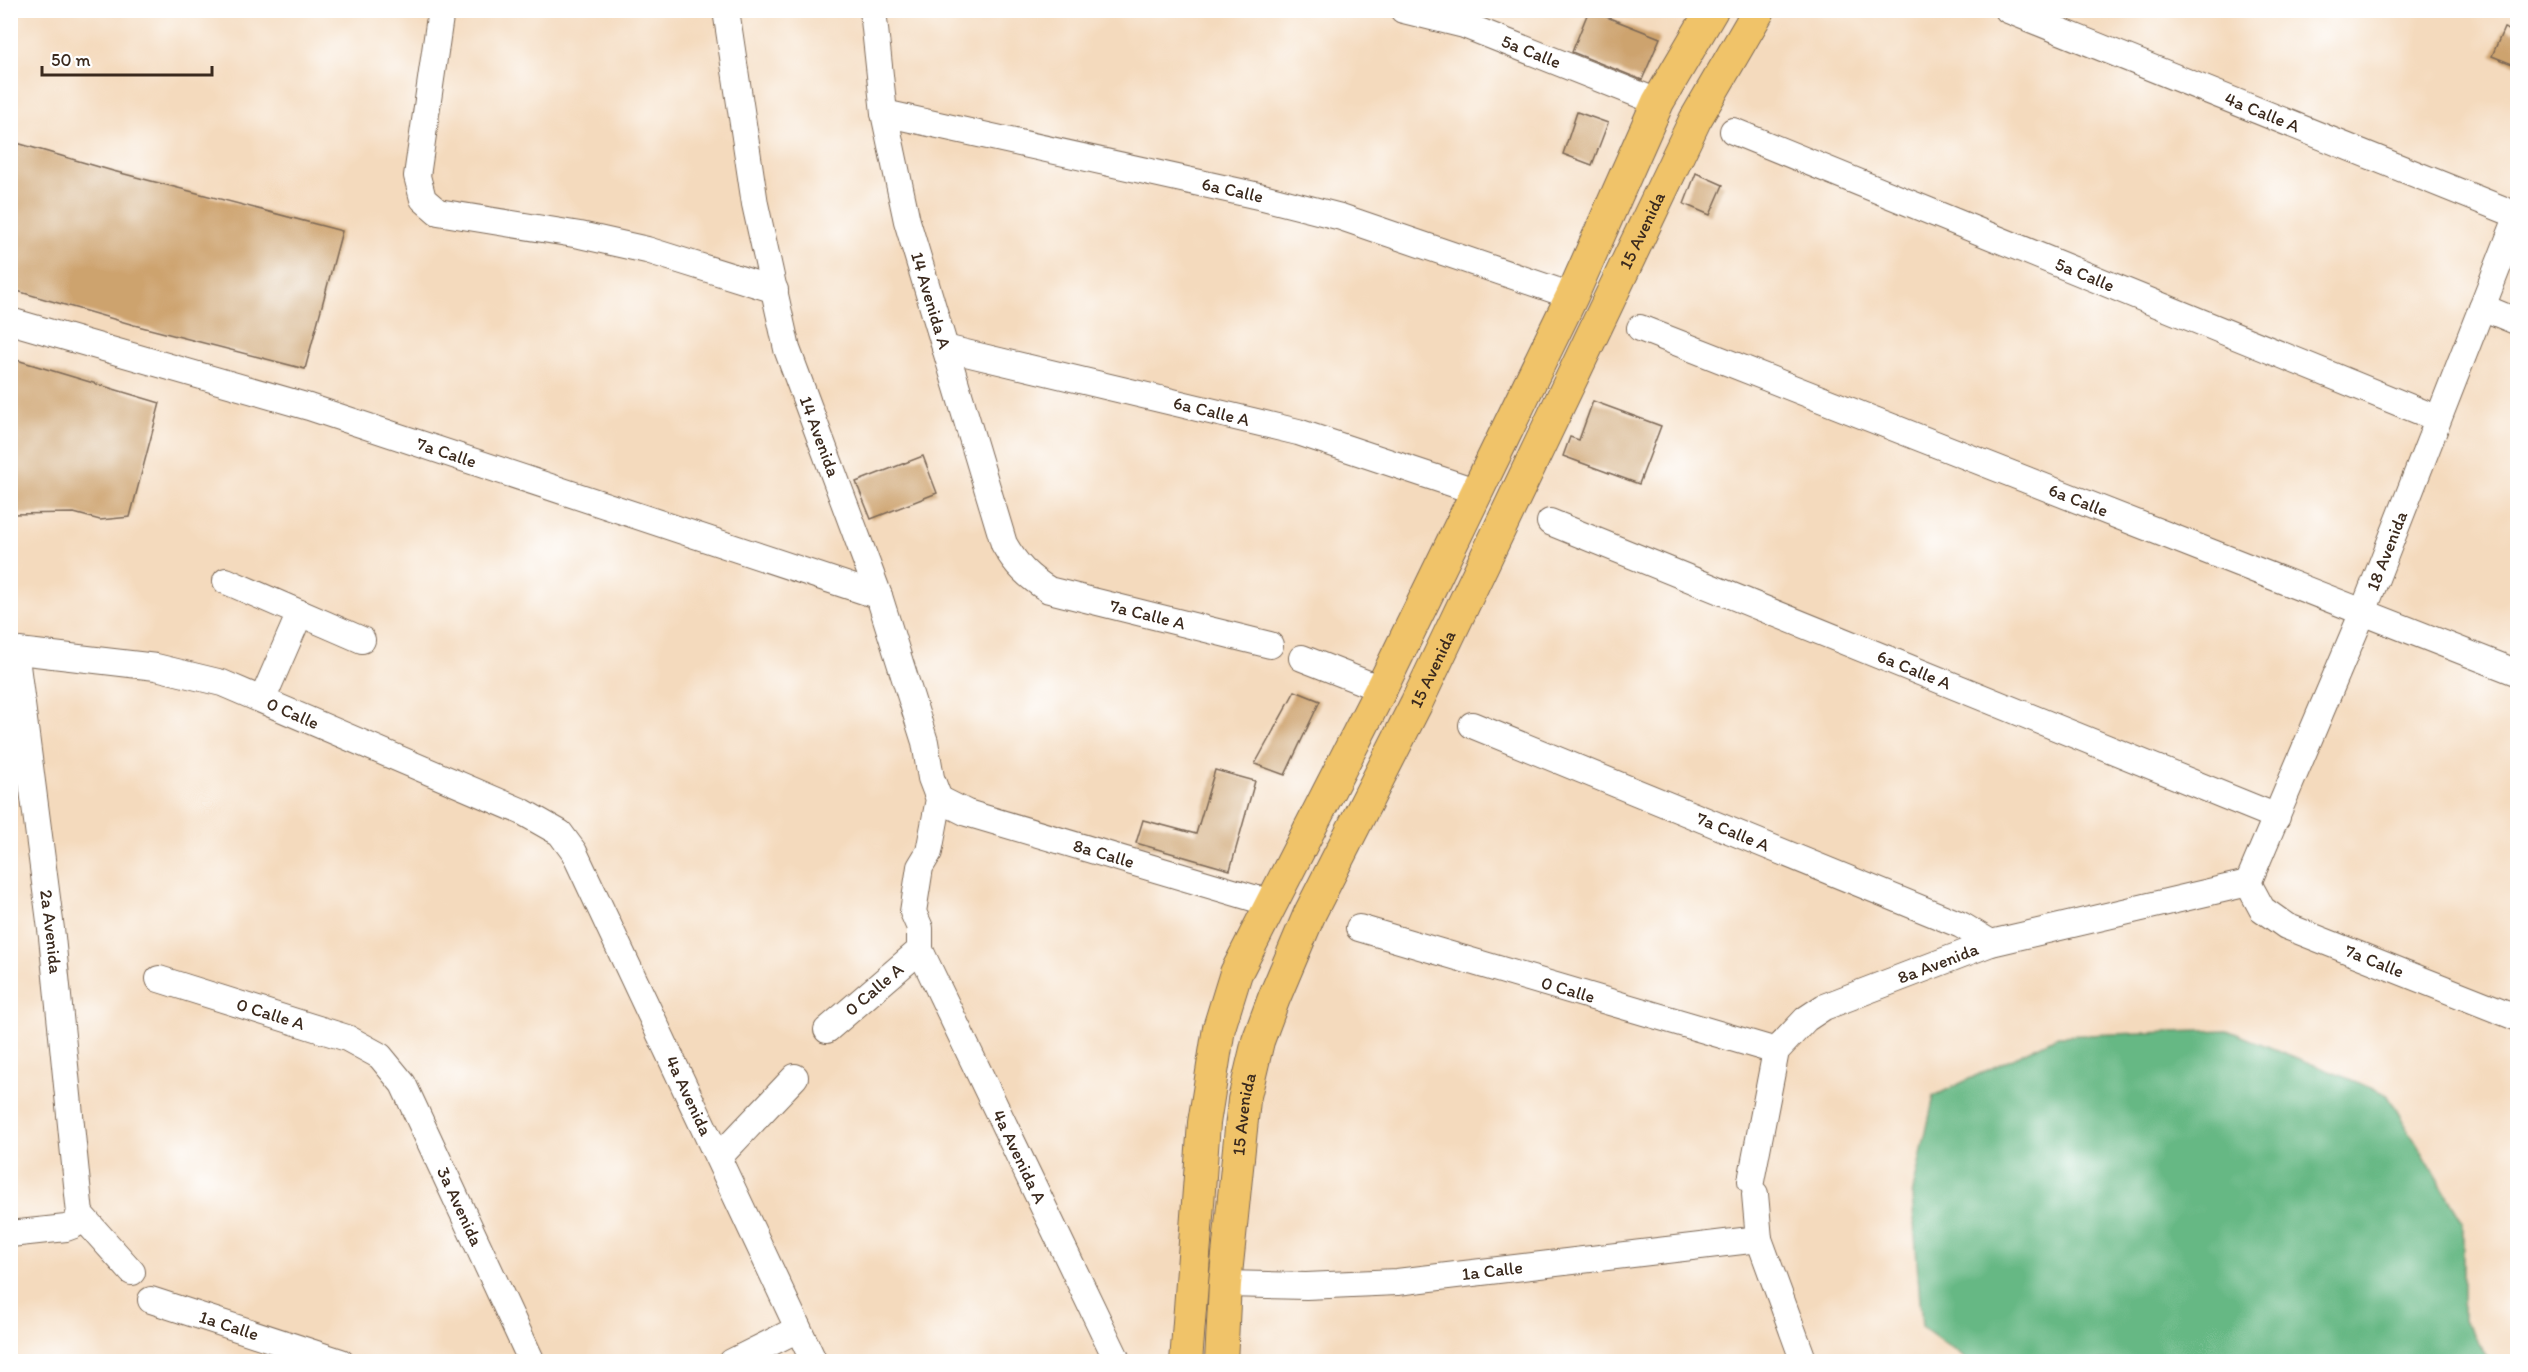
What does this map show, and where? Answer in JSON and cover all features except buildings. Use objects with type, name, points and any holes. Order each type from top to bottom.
[{"type":"main road","name":"15 Avenida","points":[[1186,1362],[1204,1123],[1219,1028],[1236,973],[1381,689],[1475,491],[1572,296],[1658,102],[1712,10]]},
{"type":"main road","name":"15 Avenida","points":[[1221,1362],[1225,1284],[1244,1100],[1258,1041],[1274,998],[1310,914],[1421,693],[1695,120],[1759,10]]},
{"type":"street","points":[[441,10],[417,176],[423,199],[438,212],[580,235],[647,250],[775,290]]},
{"type":"street","name":"14 Avenida","points":[[726,10],[755,204],[788,349],[879,596],[925,742],[931,778],[939,799],[929,852],[920,867],[914,912],[920,939]]},
{"type":"street","name":"14 Avenida A","points":[[873,10],[884,113],[907,220],[1004,544],[1014,562],[1028,577]]},
{"type":"street","name":"5a Calle","points":[[1403,10],[1464,25],[1658,102]]},
{"type":"street","name":"4a Calle A","points":[[2008,10],[2517,215]]},
{"type":"street","name":"6a Calle","points":[[884,113],[1330,214],[1572,296]]},
{"type":"street","name":"5a Calle","points":[[1733,131],[2436,418]]},
{"type":"street","name":"18 Avenida","points":[[2248,883],[2363,612],[2436,418],[2517,215]]},
{"type":"street","points":[[2482,307],[2517,322]]},
{"type":"street","name":"7a Calle","points":[[10,321],[309,407],[879,596]]},
{"type":"street","name":"6a Calle","points":[[1640,328],[2517,673]]},
{"type":"street","name":"6a Calle A","points":[[945,348],[1298,432],[1475,491]]},
{"type":"street","name":"6a Calle A","points":[[1550,522],[2277,817]]},
{"type":"street","name":"7a Calle A","points":[[1028,577],[1049,590],[1270,645]]},
{"type":"street","points":[[226,581],[363,640]]},
{"type":"street","points":[[263,698],[300,613]]},
{"type":"street","name":"0 Calle","points":[[13,650],[156,667],[222,683],[263,698],[523,812],[560,833]]},
{"type":"street","name":"2a Avenida","points":[[13,650],[52,937],[80,1214]]},
{"type":"street","points":[[1302,658],[1381,689]]},
{"type":"street","name":"7a Calle A","points":[[1472,725],[1960,925],[1991,943]]},
{"type":"street","name":"8a Calle","points":[[939,799],[967,813],[1270,903]]},
{"type":"street","name":"4a Avenida","points":[[560,833],[574,852],[814,1362]]},
{"type":"street","name":"7a Calle","points":[[2248,883],[2262,909],[2286,926],[2517,1018]]},
{"type":"street","name":"8a Avenida","points":[[1776,1052],[1806,1018],[1824,1007],[1991,943],[2248,883]]},
{"type":"street","name":"0 Calle","points":[[1359,928],[1776,1052]]},
{"type":"street","name":"0 Calle A","points":[[827,1030],[920,939]]},
{"type":"street","name":"4a Avenida A","points":[[920,939],[1118,1362]]},
{"type":"street","name":"0 Calle A","points":[[159,979],[347,1038],[380,1056]]},
{"type":"street","points":[[1776,1052],[1753,1188],[1760,1239],[1804,1362]]},
{"type":"street","name":"3a Avenida","points":[[380,1056],[403,1084],[532,1362]]},
{"type":"street","points":[[719,1157],[795,1077]]},
{"type":"street","points":[[10,1234],[66,1228],[74,1225],[80,1214],[132,1272]]},
{"type":"street","name":"1a Calle","points":[[1225,1284],[1306,1286],[1398,1282],[1760,1239]]},
{"type":"street","name":"1a Calle","points":[[151,1300],[342,1362]]},
{"type":"street","points":[[732,1362],[798,1329]]},
{"type":"green space","points":[[2227,1030],[2387,1094],[2463,1222],[2463,1320],[2491,1361],[1969,1361],[1922,1327],[1912,1195],[1934,1096],[2058,1036]]}]
